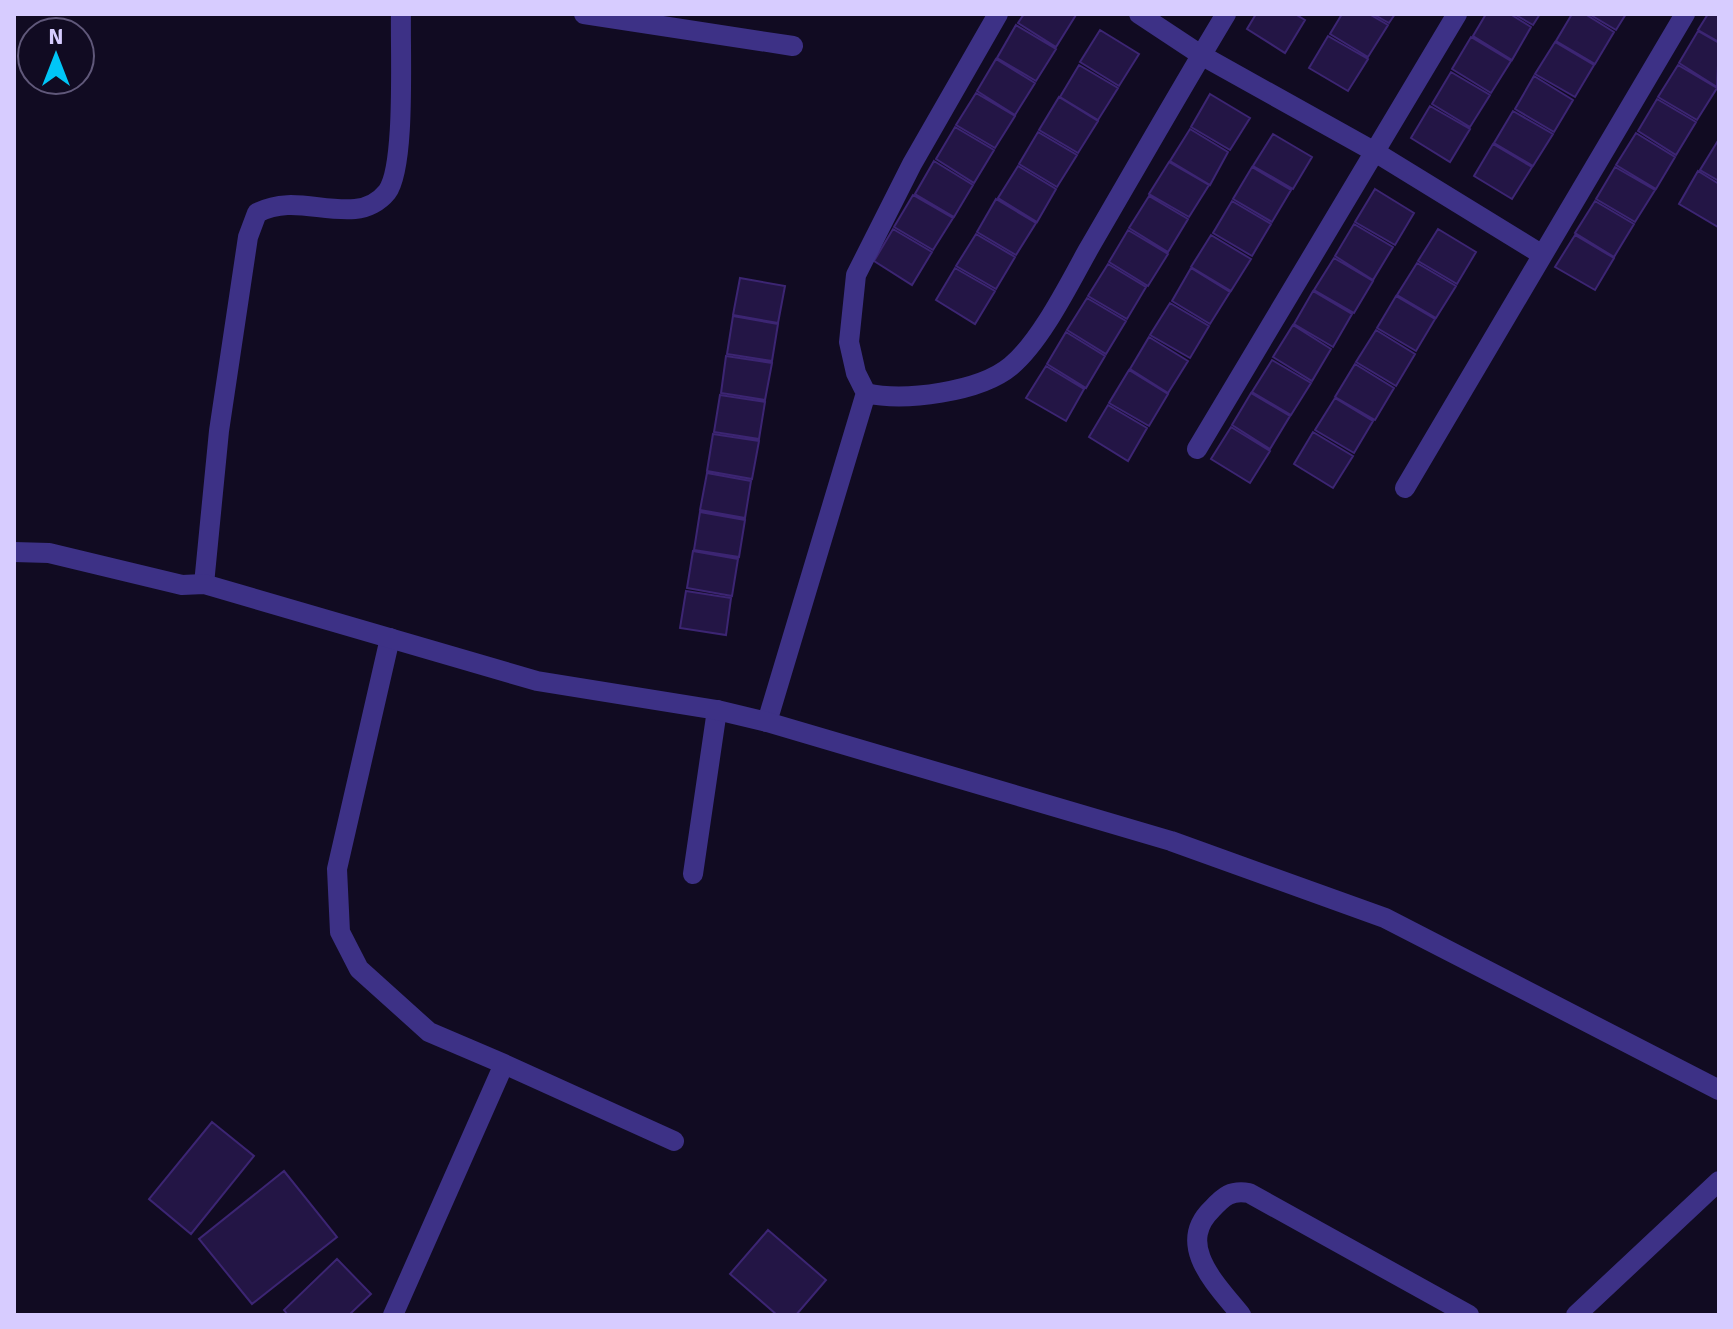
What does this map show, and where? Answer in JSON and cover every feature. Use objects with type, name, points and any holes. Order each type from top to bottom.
[{"type":"street","points":[[204,584],[219,431],[248,237],[257,213],[273,205],[355,209],[373,204],[388,191],[398,156],[401,14]]},
{"type":"street","points":[[584,14],[793,46]]},
{"type":"street","points":[[767,722],[866,393],[856,373],[849,342],[856,275],[912,164],[998,14]]},
{"type":"street","points":[[1139,14],[1201,55],[1375,152],[1541,254]]},
{"type":"street","points":[[866,393],[892,399],[929,395],[969,384],[1010,366],[1050,316],[1226,14]]},
{"type":"street","points":[[1197,449],[1457,14]]},
{"type":"street","points":[[1405,488],[1685,14]]},
{"type":"street","points":[[14,552],[49,553],[182,585],[204,584],[537,681],[717,710],[767,722],[1171,841],[1385,918],[1719,1090]]},
{"type":"street","points":[[390,638],[337,869],[340,932],[359,969],[429,1032],[674,1141]]},
{"type":"street","points":[[693,874],[717,710]]},
{"type":"street","points":[[393,1315],[504,1064]]},
{"type":"street","points":[[1576,1315],[1719,1181]]},
{"type":"street","points":[[1241,1315],[1197,1253],[1195,1239],[1205,1216],[1226,1194],[1236,1191],[1249,1193],[1469,1315]]},
{"type":"building","points":[[1024,14],[1076,15],[1056,47],[1018,23]]},
{"type":"building","points":[[1256,14],[1295,14],[1305,20],[1285,53],[1247,29]]},
{"type":"building","points":[[1342,14],[1369,14],[1388,25],[1368,57],[1330,34]]},
{"type":"building","points":[[1373,14],[1395,14],[1389,23]]},
{"type":"building","points":[[1486,14],[1510,14],[1531,27],[1512,60],[1473,36]]},
{"type":"building","points":[[1514,14],[1540,14],[1533,25]]},
{"type":"building","points":[[1572,14],[1585,14],[1614,32],[1595,64],[1556,41]]},
{"type":"building","points":[[1589,14],[1626,14],[1616,30]]},
{"type":"building","points":[[1708,14],[1719,14],[1719,42],[1698,30]]},
{"type":"building","points":[[1016,25],[1056,49],[1036,81],[997,58]]},
{"type":"building","points":[[1100,30],[1139,54],[1119,86],[1080,62]]},
{"type":"building","points":[[1698,31],[1719,43],[1717,87],[1679,63]]},
{"type":"building","points":[[1328,36],[1368,59],[1348,91],[1309,68]]},
{"type":"building","points":[[1471,37],[1511,61],[1491,93],[1452,69]]},
{"type":"building","points":[[1555,42],[1594,65],[1575,97],[1535,74]]},
{"type":"building","points":[[996,59],[1035,83],[1015,115],[977,91]]},
{"type":"building","points":[[1079,65],[1118,88],[1098,120],[1060,97]]},
{"type":"building","points":[[1678,65],[1717,88],[1697,120],[1658,97]]},
{"type":"building","points":[[1451,72],[1490,95],[1470,127],[1432,104]]},
{"type":"building","points":[[1534,76],[1573,100],[1554,132],[1515,109]]},
{"type":"building","points":[[976,93],[1015,116],[995,148],[956,125]]},
{"type":"building","points":[[1210,94],[1250,118],[1230,150],[1191,127]]},
{"type":"building","points":[[1059,97],[1098,121],[1078,153],[1039,130]]},
{"type":"building","points":[[1657,99],[1696,122],[1676,155],[1638,131]]},
{"type":"building","points":[[1430,106],[1470,129],[1450,162],[1411,138]]},
{"type":"building","points":[[1513,111],[1553,134],[1533,166],[1494,143]]},
{"type":"building","points":[[955,127],[994,150],[974,183],[936,159]]},
{"type":"building","points":[[1190,129],[1228,152],[1210,185],[1170,161]]},
{"type":"building","points":[[1038,132],[1077,155],[1057,187],[1019,164]]},
{"type":"building","points":[[1636,133],[1675,157],[1656,189],[1616,165]]},
{"type":"building","points":[[1273,134],[1312,157],[1293,189],[1253,166]]},
{"type":"building","points":[[1719,139],[1719,181],[1700,170]]},
{"type":"building","points":[[1493,144],[1532,167],[1512,199],[1474,176]]},
{"type":"building","points":[[934,161],[973,185],[954,217],[915,194]]},
{"type":"building","points":[[1169,162],[1209,185],[1189,217],[1149,194]]},
{"type":"building","points":[[1018,166],[1056,189],[1037,222],[998,198]]},
{"type":"building","points":[[1252,167],[1291,190],[1272,222],[1233,199]]},
{"type":"building","points":[[1615,167],[1655,190],[1635,222],[1596,199]]},
{"type":"building","points":[[1698,171],[1719,184],[1718,227],[1679,204]]},
{"type":"building","points":[[1375,189],[1414,213],[1395,245],[1355,222]]},
{"type":"building","points":[[913,195],[953,218],[933,250],[894,227]]},
{"type":"building","points":[[1149,196],[1188,219],[1168,252],[1129,228]]},
{"type":"building","points":[[996,199],[1036,223],[1016,255],[977,232]]},
{"type":"building","points":[[1232,201],[1271,224],[1252,256],[1213,233]]},
{"type":"building","points":[[1595,201],[1634,224],[1614,257],[1575,233]]},
{"type":"building","points":[[1354,224],[1393,247],[1373,280],[1335,256]]},
{"type":"building","points":[[893,229],[932,252],[912,285],[874,261]]},
{"type":"building","points":[[1438,229],[1476,252],[1457,284],[1418,261]]},
{"type":"building","points":[[1128,230],[1168,254],[1148,286],[1109,262]]},
{"type":"building","points":[[976,234],[1015,257],[996,289],[956,266]]},
{"type":"building","points":[[1211,235],[1251,259],[1231,291],[1191,267]]},
{"type":"building","points":[[1575,235],[1614,258],[1595,290],[1555,267]]},
{"type":"building","points":[[1334,258],[1373,281],[1354,313],[1314,290]]},
{"type":"building","points":[[1417,263],[1456,286],[1436,318],[1397,295]]},
{"type":"building","points":[[1108,264],[1146,287],[1127,319],[1088,296]]},
{"type":"building","points":[[955,268],[995,291],[975,324],[936,300]]},
{"type":"building","points":[[1191,268],[1230,292],[1210,324],[1172,301]]},
{"type":"building","points":[[740,278],[785,286],[778,323],[733,315]]},
{"type":"building","points":[[1313,291],[1352,314],[1333,347],[1294,324]]},
{"type":"building","points":[[1396,296],[1435,319],[1416,351],[1377,328]]},
{"type":"building","points":[[1087,298],[1126,321],[1106,354],[1067,330]]},
{"type":"building","points":[[1170,303],[1209,326],[1190,358],[1150,335]]},
{"type":"building","points":[[733,316],[778,324],[772,361],[727,354]]},
{"type":"building","points":[[1293,325],[1331,349],[1312,381],[1273,357]]},
{"type":"building","points":[[1376,330],[1415,354],[1396,386],[1356,362]]},
{"type":"building","points":[[1066,332],[1105,356],[1086,388],[1047,364]]},
{"type":"building","points":[[1149,337],[1188,361],[1168,393],[1130,369]]},
{"type":"building","points":[[726,356],[772,363],[765,400],[721,393]]},
{"type":"building","points":[[1272,360],[1311,383],[1291,415],[1252,392]]},
{"type":"building","points":[[1355,364],[1394,388],[1375,420],[1335,397]]},
{"type":"building","points":[[1046,366],[1084,389],[1066,421],[1026,398]]},
{"type":"building","points":[[1129,370],[1168,394],[1149,426],[1109,403]]},
{"type":"building","points":[[1251,393],[1290,416],[1270,449],[1232,425]]},
{"type":"building","points":[[720,395],[765,402],[759,439],[714,432]]},
{"type":"building","points":[[1335,398],[1373,421],[1354,453],[1315,430]]},
{"type":"building","points":[[1108,405],[1147,428],[1128,461],[1089,437]]},
{"type":"building","points":[[1231,427],[1270,451],[1250,483],[1211,459]]},
{"type":"building","points":[[1313,432],[1353,456],[1333,488],[1294,464]]},
{"type":"building","points":[[713,434],[759,441],[752,479],[707,471]]},
{"type":"building","points":[[707,473],[751,481],[745,518],[700,510]]},
{"type":"building","points":[[700,512],[745,520],[739,557],[694,550]]},
{"type":"building","points":[[693,551],[738,559],[732,596],[687,588]]},
{"type":"building","points":[[686,591],[731,598],[726,635],[680,628]]},
{"type":"building","points":[[212,1122],[254,1156],[191,1234],[149,1199]]},
{"type":"building","points":[[284,1171],[337,1237],[252,1304],[199,1239]]},
{"type":"building","points":[[768,1230],[826,1280],[796,1315],[777,1315],[730,1274]]},
{"type":"building","points":[[337,1259],[371,1294],[349,1315],[288,1315],[284,1310]]}]
